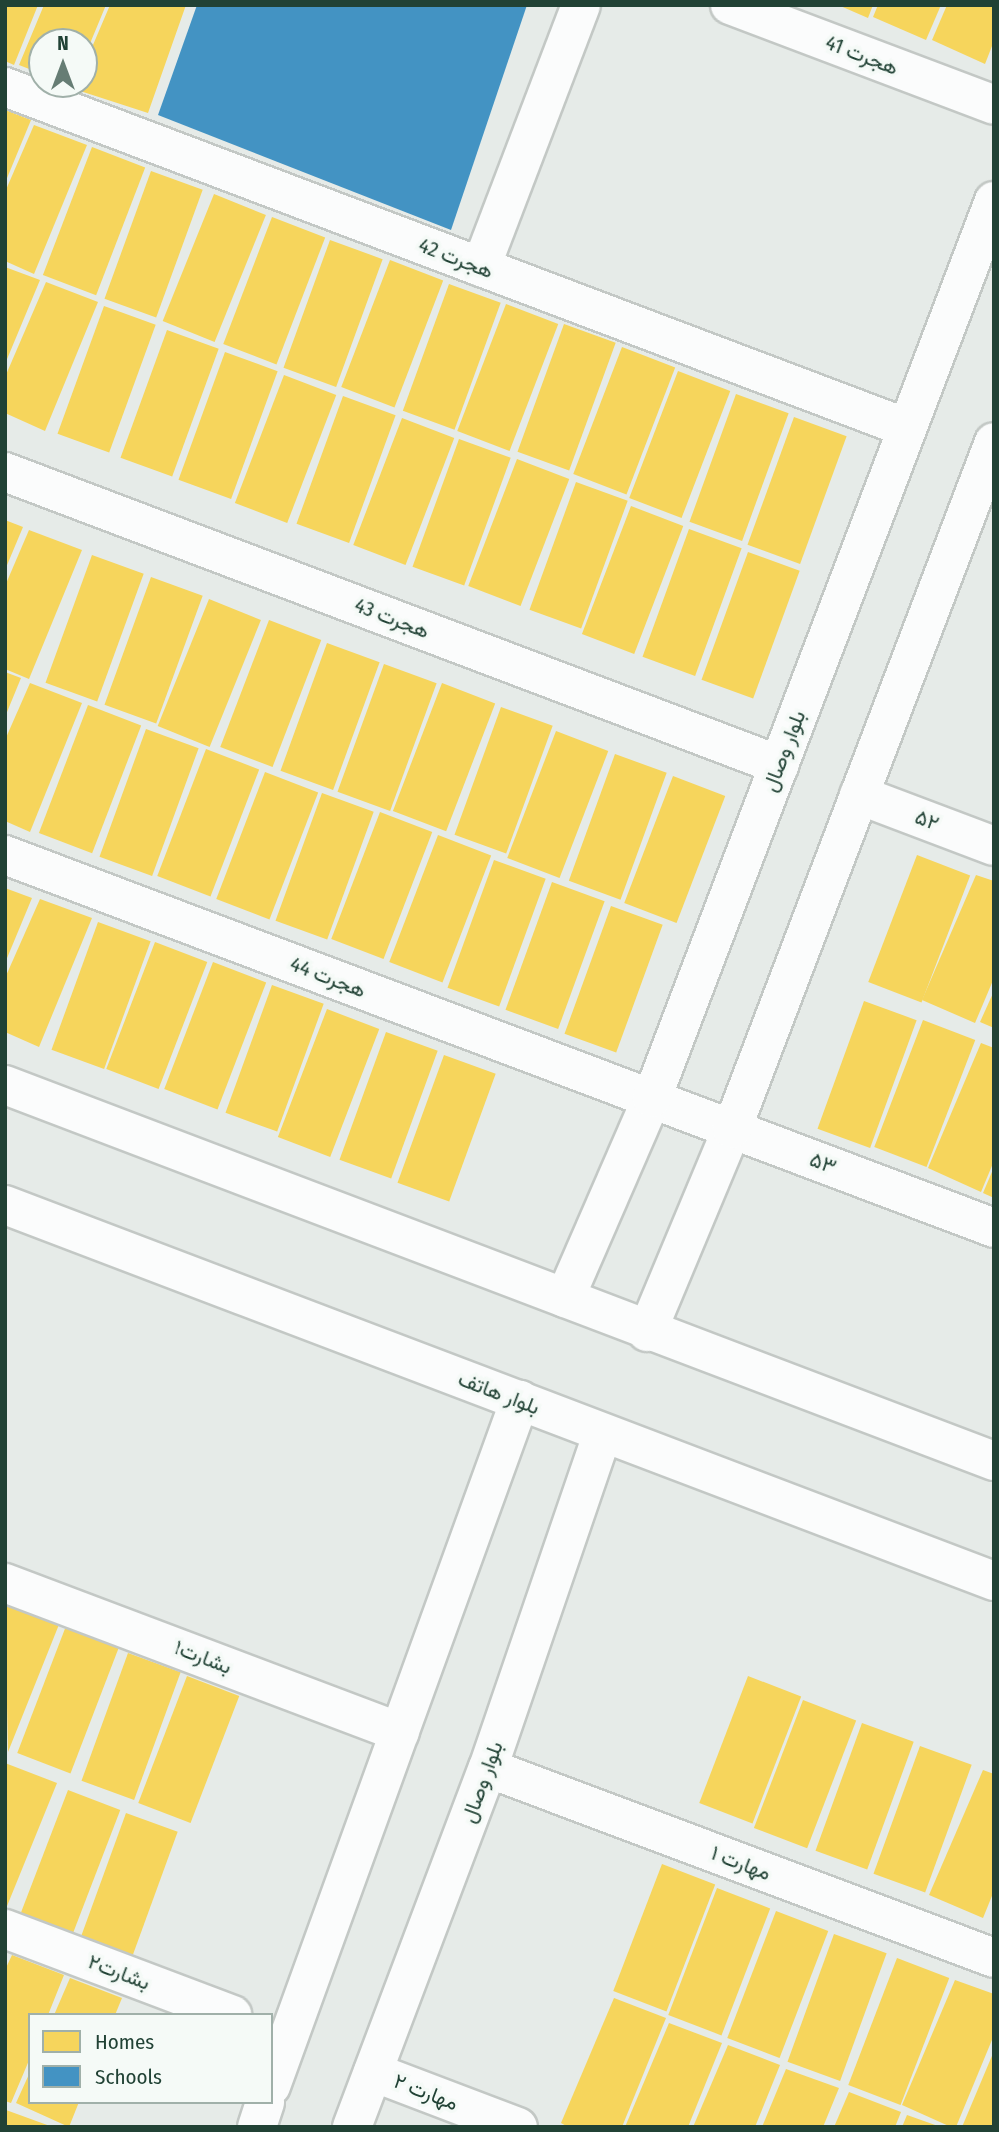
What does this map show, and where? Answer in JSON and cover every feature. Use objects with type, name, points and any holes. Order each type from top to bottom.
[{"type":"street","points":[[481,267],[581,5]]},
{"type":"street","name":"هجرت 41","points":[[730,5],[994,105]]},
{"type":"street","name":"هجرت 42","points":[[5,87],[907,428]]},
{"type":"street","name":"بلوار وصال","points":[[565,1298],[652,1098],[994,201]]},
{"type":"street","points":[[647,1332],[732,1129],[992,454]]},
{"type":"street","name":"هجرت 43","points":[[5,472],[779,765]]},
{"type":"street","name":"۵۲","points":[[859,795],[994,846]]},
{"type":"street","name":"هجرت 44","points":[[5,855],[652,1098]]},
{"type":"street","points":[[5,1085],[565,1298],[647,1332],[994,1461]]},
{"type":"street","name":"۵۳","points":[[652,1098],[994,1228]]},
{"type":"street","name":"بلوار هاتف","points":[[5,1205],[994,1581]]},
{"type":"street","points":[[273,2074],[280,2033],[400,1731],[520,1401]]},
{"type":"street","name":"بلوار وصال","points":[[352,2127],[488,1768],[603,1433]]},
{"type":"street","name":"بشارت۱","points":[[5,1583],[400,1731]]},
{"type":"street","name":"مهارت ۱","points":[[488,1768],[994,1958]]},
{"type":"street","name":"بشارت۲","points":[[5,1929],[227,2013]]},
{"type":"street","name":"مهارت ۲","points":[[373,2072],[518,2127]]},
{"type":"street","points":[[257,2127],[264,2104]]},
{"type":"building: Homes","points":[[5,5],[38,5],[14,65],[5,61]]},
{"type":"building: Homes","points":[[44,5],[106,5],[96,28],[34,28]]},
{"type":"building: Homes","points":[[110,5],[186,5],[148,113],[98,97],[98,33]]},
{"type":"building: Homes","points":[[838,5],[873,5],[868,18]]},
{"type":"building: Homes","points":[[878,5],[941,5],[926,40],[873,17]]},
{"type":"building: Homes","points":[[947,5],[994,5],[994,41],[985,64],[932,40]]},
{"type":"building: Homes","points":[[28,43],[28,69],[19,65]]},
{"type":"building: Homes","points":[[5,110],[31,120],[5,183]]},
{"type":"building: Homes","points":[[34,125],[87,145],[34,274],[5,261],[5,192]]},
{"type":"building: Homes","points":[[92,147],[145,167],[96,295],[43,275]]},
{"type":"building: Homes","points":[[151,171],[203,190],[156,318],[104,299]]},
{"type":"building: Homes","points":[[214,194],[266,215],[215,342],[163,321]]},
{"type":"building: Homes","points":[[272,217],[325,237],[276,364],[223,344]]},
{"type":"building: Homes","points":[[330,240],[383,259],[336,387],[283,368]]},
{"type":"building: Homes","points":[[390,260],[443,280],[394,407],[341,387]]},
{"type":"building: Homes","points":[[5,267],[40,280],[5,364]]},
{"type":"building: Homes","points":[[46,282],[98,302],[45,431],[5,413],[5,377]]},
{"type":"building: Homes","points":[[449,284],[501,303],[455,430],[403,411]]},
{"type":"building: Homes","points":[[506,304],[558,324],[510,451],[457,431]]},
{"type":"building: Homes","points":[[104,306],[156,325],[109,453],[57,434]]},
{"type":"building: Homes","points":[[564,324],[616,343],[569,471],[517,452]]},
{"type":"building: Homes","points":[[167,330],[219,349],[172,477],[120,458]]},
{"type":"building: Homes","points":[[622,347],[675,367],[626,494],[573,474]]},
{"type":"building: Homes","points":[[225,352],[278,371],[231,499],[178,480]]},
{"type":"building: Homes","points":[[678,371],[730,391],[682,518],[629,498]]},
{"type":"building: Homes","points":[[284,375],[336,395],[287,523],[235,503]]},
{"type":"building: Homes","points":[[736,394],[789,413],[742,541],[689,522]]},
{"type":"building: Homes","points":[[343,396],[396,415],[349,543],[296,524]]},
{"type":"building: Homes","points":[[794,417],[847,436],[800,564],[747,545]]},
{"type":"building: Homes","points":[[402,418],[454,438],[406,565],[353,545]]},
{"type":"building: Homes","points":[[459,439],[511,458],[464,586],[412,567]]},
{"type":"building: Homes","points":[[517,459],[569,479],[521,606],[468,586]]},
{"type":"building: Homes","points":[[576,482],[628,501],[581,629],[529,610]]},
{"type":"building: Homes","points":[[631,506],[683,526],[634,654],[582,634]]},
{"type":"building: Homes","points":[[5,520],[23,527],[5,570]]},
{"type":"building: Homes","points":[[689,529],[742,548],[695,676],[642,657]]},
{"type":"building: Homes","points":[[29,530],[82,550],[29,679],[5,669],[5,586]]},
{"type":"building: Homes","points":[[748,552],[800,571],[753,699],[701,680]]},
{"type":"building: Homes","points":[[92,555],[144,574],[97,702],[45,683]]},
{"type":"building: Homes","points":[[151,577],[203,596],[156,724],[104,705]]},
{"type":"building: Homes","points":[[209,599],[261,620],[210,747],[158,726]]},
{"type":"building: Homes","points":[[269,620],[321,640],[273,767],[220,747]]},
{"type":"building: Homes","points":[[327,643],[380,662],[333,790],[280,771]]},
{"type":"building: Homes","points":[[384,664],[437,683],[390,811],[337,792]]},
{"type":"building: Homes","points":[[5,672],[21,678],[5,717]]},
{"type":"building: Homes","points":[[30,683],[82,703],[30,832],[5,821],[5,740]]},
{"type":"building: Homes","points":[[442,683],[495,703],[446,831],[393,811]]},
{"type":"building: Homes","points":[[88,705],[141,725],[92,853],[39,833]]},
{"type":"building: Homes","points":[[501,707],[553,726],[506,854],[454,835]]},
{"type":"building: Homes","points":[[146,729],[199,748],[152,876],[99,857]]},
{"type":"building: Homes","points":[[556,731],[608,751],[560,878],[507,858]]},
{"type":"building: Homes","points":[[206,749],[259,769],[210,896],[157,876]]},
{"type":"building: Homes","points":[[615,754],[667,773],[621,900],[569,881]]},
{"type":"building: Homes","points":[[265,772],[318,792],[269,919],[216,899]]},
{"type":"building: Homes","points":[[673,776],[725,796],[677,923],[624,903]]},
{"type":"building: Homes","points":[[322,793],[374,812],[327,940],[275,921]]},
{"type":"building: Homes","points":[[380,812],[432,832],[384,959],[331,939]]},
{"type":"building: Homes","points":[[438,835],[491,855],[442,982],[389,962]]},
{"type":"building: Homes","points":[[917,855],[970,875],[921,1002],[868,982]]},
{"type":"building: Homes","points":[[494,860],[546,879],[499,1007],[447,988]]},
{"type":"building: Homes","points":[[976,875],[994,881],[994,978],[975,1023],[922,1000]]},
{"type":"building: Homes","points":[[552,882],[605,901],[558,1029],[505,1010]]},
{"type":"building: Homes","points":[[5,888],[32,898],[5,963]]},
{"type":"building: Homes","points":[[40,899],[92,918],[39,1047],[5,1032],[5,978]]},
{"type":"building: Homes","points":[[611,906],[663,925],[616,1053],[564,1034]]},
{"type":"building: Homes","points":[[98,922],[151,941],[104,1069],[51,1050]]},
{"type":"building: Homes","points":[[155,942],[207,962],[159,1089],[106,1069]]},
{"type":"building: Homes","points":[[213,962],[266,982],[217,1109],[164,1089]]},
{"type":"building: Homes","points":[[272,985],[324,1004],[277,1132],[225,1113]]},
{"type":"building: Homes","points":[[994,991],[994,1028],[980,1022]]},
{"type":"building: Homes","points":[[864,1001],[917,1020],[870,1148],[817,1129]]},
{"type":"building: Homes","points":[[327,1009],[379,1029],[330,1157],[278,1137]]},
{"type":"building: Homes","points":[[923,1020],[975,1040],[927,1167],[874,1147]]},
{"type":"building: Homes","points":[[386,1032],[438,1051],[391,1179],[339,1160]]},
{"type":"building: Homes","points":[[981,1043],[994,1048],[994,1161],[981,1192],[928,1168]]},
{"type":"building: Homes","points":[[444,1055],[496,1074],[449,1202],[397,1183]]},
{"type":"building: Homes","points":[[994,1167],[994,1198],[983,1193]]},
{"type":"building: Homes","points":[[8,1603],[60,1622],[8,1752],[5,1608]]},
{"type":"building: Homes","points":[[66,1626],[119,1646],[70,1773],[17,1753]]},
{"type":"building: Homes","points":[[128,1653],[181,1672],[134,1800],[81,1781]]},
{"type":"building: Homes","points":[[187,1676],[239,1696],[191,1823],[138,1803]]},
{"type":"building: Homes","points":[[748,1676],[801,1696],[752,1823],[699,1803]]},
{"type":"building: Homes","points":[[803,1700],[856,1720],[807,1848],[754,1828]]},
{"type":"building: Homes","points":[[862,1723],[914,1742],[867,1870],[815,1851]]},
{"type":"building: Homes","points":[[920,1746],[972,1765],[925,1893],[873,1874]]},
{"type":"building: Homes","points":[[5,1763],[57,1783],[5,1911]]},
{"type":"building: Homes","points":[[983,1770],[994,1774],[994,1891],[983,1918],[929,1895]]},
{"type":"building: Homes","points":[[68,1790],[120,1810],[72,1937],[19,1917]]},
{"type":"building: Homes","points":[[126,1813],[178,1832],[131,1960],[79,1941]]},
{"type":"building: Homes","points":[[662,1864],[715,1884],[666,2011],[613,1991]]},
{"type":"building: Homes","points":[[717,1888],[770,1908],[721,2035],[668,2015]]},
{"type":"building: Homes","points":[[776,1911],[828,1931],[780,2058],[727,2038]]},
{"type":"building: Homes","points":[[834,1934],[887,1953],[840,2081],[787,2062]]},
{"type":"building: Homes","points":[[12,1955],[64,1975],[49,2013],[28,2013],[28,2063],[11,2103],[5,2101],[5,1970]]},
{"type":"building: Homes","points":[[897,1958],[949,1978],[901,2105],[848,2085]]},
{"type":"building: Homes","points":[[70,1978],[122,1998],[116,2013],[55,2013]]},
{"type":"building: Homes","points":[[955,1980],[994,1994],[994,2035],[956,2127],[951,2127],[902,2105]]},
{"type":"building: Homes","points":[[614,1998],[666,2018],[622,2127],[568,2127],[561,2123]]},
{"type":"building: Homes","points":[[669,2023],[722,2043],[688,2127],[625,2127]]},
{"type":"building: Homes","points":[[728,2045],[780,2065],[755,2127],[693,2127]]},
{"type":"building: Homes","points":[[994,2051],[994,2127],[962,2127]]},
{"type":"building: Homes","points":[[786,2069],[839,2088],[823,2127],[762,2127]]},
{"type":"building: Homes","points":[[28,2076],[28,2104],[78,2104],[69,2127],[16,2103]]},
{"type":"building: Homes","points":[[849,2092],[901,2112],[895,2127],[834,2127]]},
{"type":"building: Homes","points":[[6,2110],[50,2126],[50,2127],[5,2127]]},
{"type":"building: Homes","points":[[907,2115],[938,2126],[938,2127],[902,2127]]},
{"type":"building: Schools","points":[[197,5],[527,5],[451,230],[158,115]]}]
